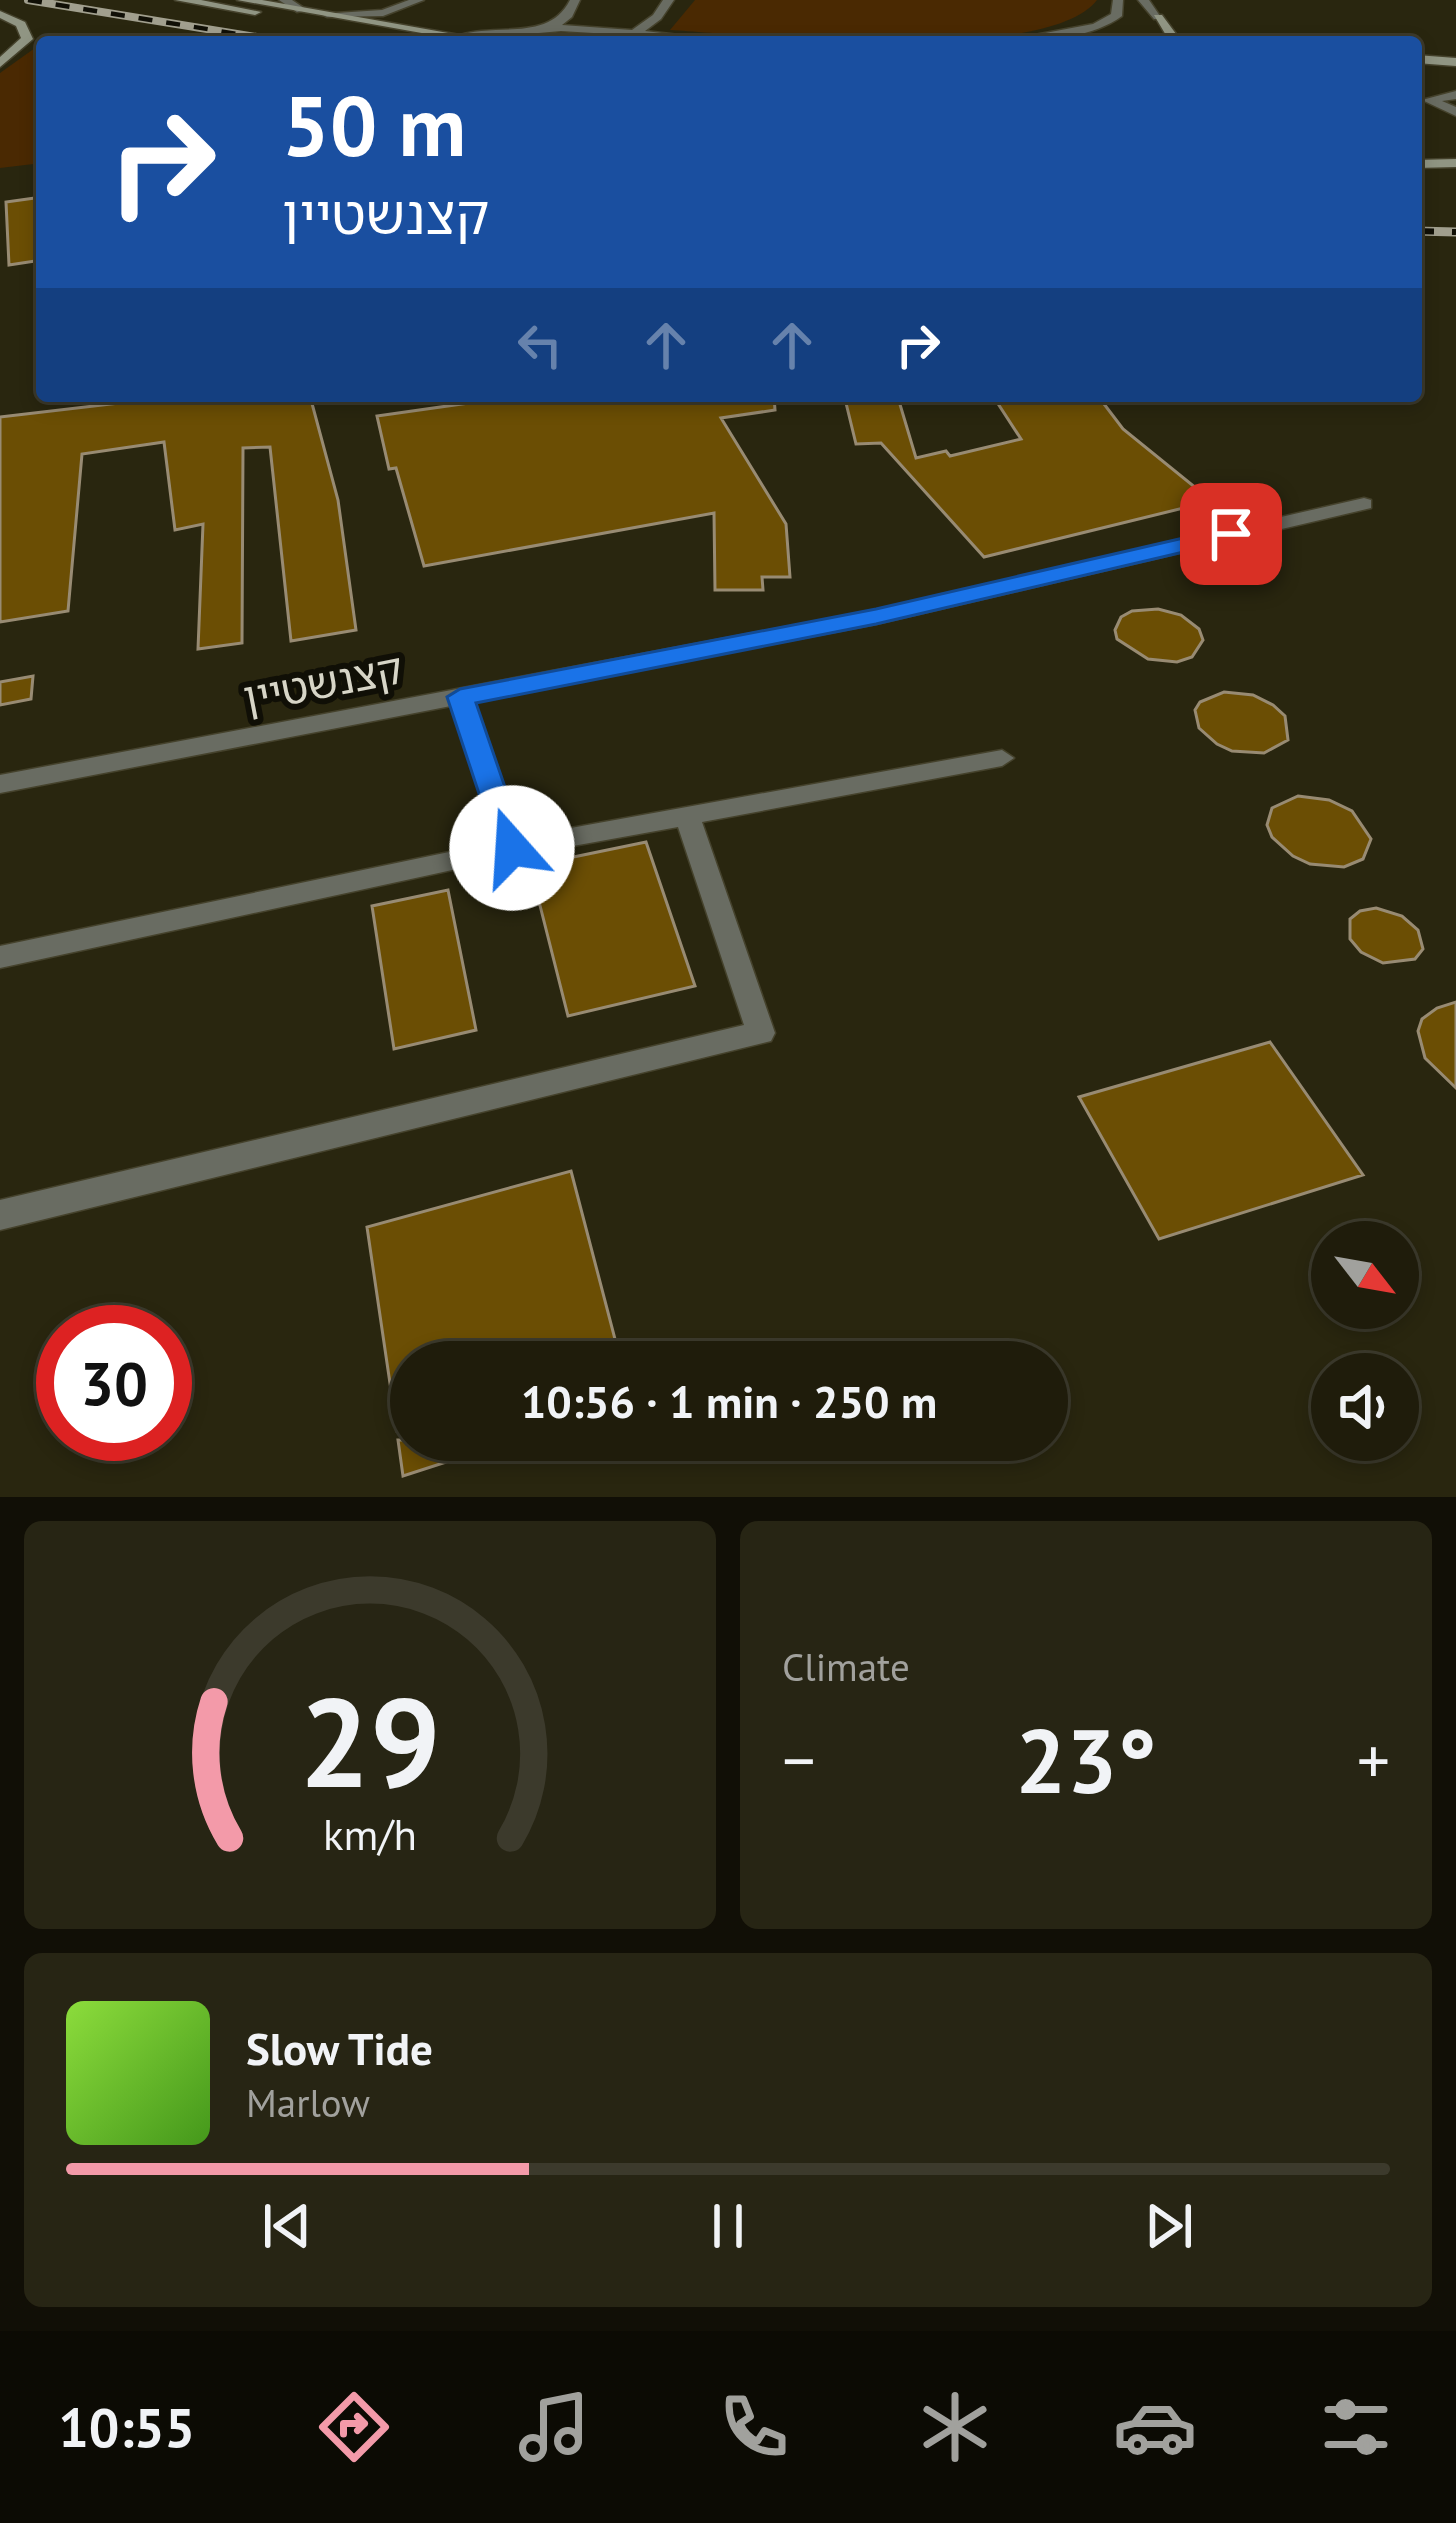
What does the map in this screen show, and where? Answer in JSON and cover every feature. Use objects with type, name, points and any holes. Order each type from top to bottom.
[{"type":"street","points":[[180,0],[393,36]]},
{"type":"street","points":[[242,0],[455,36]]},
{"type":"street","points":[[284,0],[301,10]]},
{"type":"street","points":[[327,14],[382,14],[419,0]]},
{"type":"street","points":[[419,30],[408,20],[410,15],[437,0]]},
{"type":"street","points":[[538,36],[553,28],[575,0]]},
{"type":"street","points":[[633,35],[670,0]]},
{"type":"street","points":[[1040,36],[1096,27],[1117,16],[1118,0]]},
{"type":"street","points":[[1143,0],[1172,36]]},
{"type":"street","points":[[0,14],[21,24],[27,39],[0,63]]},
{"type":"street","points":[[1158,17],[1159,36]]},
{"type":"street","points":[[471,36],[553,28],[647,36]]},
{"type":"street","points":[[1422,58],[1456,61]]},
{"type":"street","points":[[1432,106],[1430,98],[1456,95]]},
{"type":"street","points":[[1422,109],[1432,106],[1455,112]]},
{"type":"street","points":[[1422,111],[1455,112]]},
{"type":"street","points":[[1422,164],[1456,163]]},
{"type":"street","name":"קצנשטיין","points":[[0,784],[876,616],[1364,504]]},
{"type":"street","points":[[460,697],[512,848]]},
{"type":"street","points":[[0,957],[512,848],[1002,758]]},
{"type":"street","points":[[0,1215],[761,1033],[687,816]]},
{"type":"shaded area","points":[[695,0],[1097,0],[1067,20],[995,36],[765,36],[670,30]]},
{"type":"shaded area","points":[[36,47],[36,164],[0,168],[0,73]]},
{"type":"building","points":[[36,198],[36,261],[9,265],[6,202]]},
{"type":"building","points":[[128,402],[312,402],[338,500],[356,630],[291,641],[270,447],[243,448],[242,643],[198,649],[203,524],[175,530],[164,442],[82,454],[68,611],[0,622],[0,417]]},
{"type":"building","points":[[476,402],[774,402],[775,410],[721,418],[786,524],[790,577],[762,577],[763,590],[715,590],[714,513],[424,566],[396,468],[389,469],[377,416]]},
{"type":"building","points":[[899,402],[916,458],[946,451],[950,456],[1021,439],[997,402],[1103,402],[1123,429],[1212,501],[984,557],[881,443],[856,444],[846,403]]},
{"type":"building","points":[[1158,609],[1181,615],[1199,629],[1203,640],[1192,657],[1177,662],[1148,659],[1117,639],[1121,617]]},
{"type":"building","points":[[33,676],[31,699],[0,705],[0,682]]},
{"type":"building","points":[[1224,692],[1253,695],[1273,705],[1285,716],[1288,740],[1264,753],[1232,751],[1217,744],[1199,728],[1195,710],[1200,702]]},
{"type":"building","points":[[1298,796],[1329,800],[1352,811],[1371,839],[1363,859],[1344,867],[1310,864],[1272,837],[1267,825],[1272,808]]},
{"type":"building","points":[[646,842],[695,986],[568,1016],[530,866]]},
{"type":"building","points":[[448,890],[476,1030],[394,1049],[372,906]]},
{"type":"building","points":[[1376,908],[1402,916],[1418,930],[1423,949],[1415,959],[1383,963],[1361,952],[1350,939],[1350,919]]},
{"type":"building","points":[[1456,1002],[1456,1088],[1425,1058],[1418,1031],[1422,1019]]},
{"type":"building","points":[[1270,1042],[1363,1175],[1159,1239],[1079,1097]]},
{"type":"building","points":[[571,1171],[616,1341],[390,1341],[390,1383],[367,1227]]},
{"type":"building","points":[[401,1461],[449,1461],[403,1476]]},
{"type":"railway","points":[[28,0],[250,36]]},
{"type":"railway","points":[[1422,231],[1456,232]]},
{"type":"route","points":[[512,848],[460,697],[876,616],[1231,534]]}]
